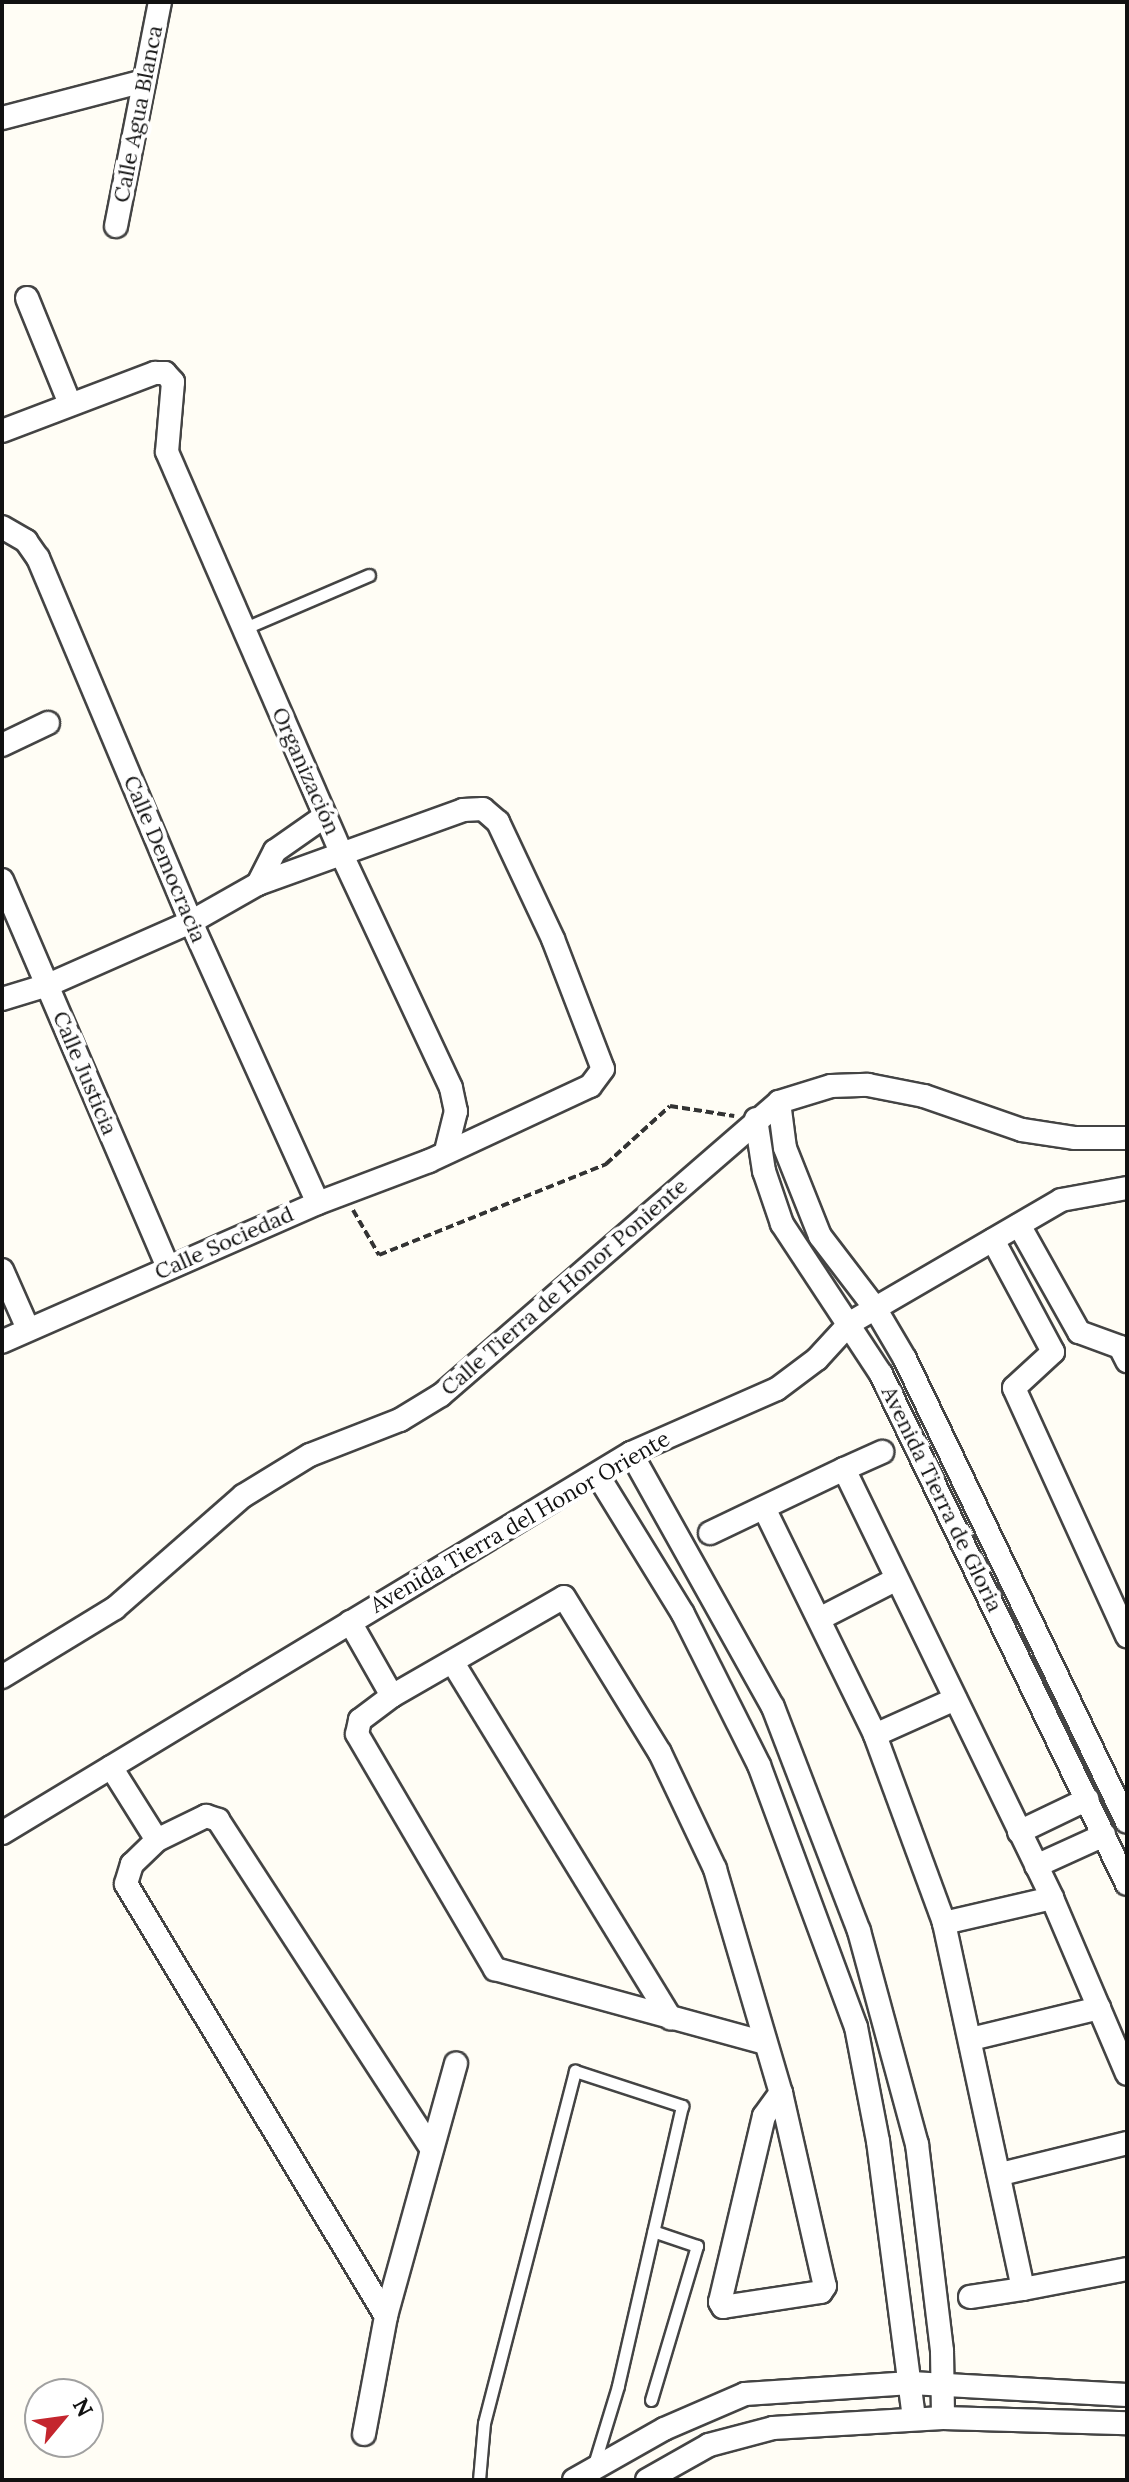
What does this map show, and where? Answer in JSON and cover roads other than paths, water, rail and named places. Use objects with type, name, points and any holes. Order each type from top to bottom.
[{"type":"street","name":"Calle Agua Blanca","points":[[116,226],[160,2]]},
{"type":"street","points":[[2,118],[144,81]]},
{"type":"street","points":[[2,431],[70,404],[27,298]]},
{"type":"street","name":"Organización","points":[[70,404],[170,382],[167,452],[342,855],[451,1088],[456,1111],[447,1148]]},
{"type":"street","name":"Calle Democracia","points":[[2,527],[26,541],[38,558],[191,922],[318,1203]]},
{"type":"street","points":[[2,745],[48,723]]},
{"type":"street","name":"Calle Sociedad","points":[[2,1342],[318,1203],[429,1161],[447,1148],[590,1086],[603,1069],[553,939],[498,822],[483,809],[463,810],[342,855]]},
{"type":"street","points":[[258,884],[275,851],[325,816]]},
{"type":"street","points":[[2,999],[48,985],[191,922],[258,884],[342,855]]},
{"type":"street","name":"Calle Justicia","points":[[2,880],[168,1268]]},
{"type":"street","name":"Calle Tierra de Honor Poniente","points":[[2,1677],[115,1608],[253,1489],[310,1455],[400,1420],[441,1395],[779,1102],[831,1086],[868,1085],[924,1096],[1022,1130],[1075,1138],[1127,1138]]},
{"type":"street","name":"Avenida Tierra de Gloria","points":[[779,1102],[799,1193],[820,1236],[875,1308],[905,1359],[1127,1822]]},
{"type":"street","name":"Avenida Tierra de Gloria","points":[[756,1119],[764,1171],[782,1224],[881,1374],[1127,1884]]},
{"type":"street","name":"Avenida Tierra del Honor Oriente","points":[[2,1833],[631,1453],[777,1389],[817,1359],[850,1323],[1019,1225],[1075,1195],[1127,1188]]},
{"type":"street","points":[[1019,1225],[1079,1332],[1120,1347],[1127,1361]]},
{"type":"street","points":[[993,1240],[1053,1352],[1014,1388],[1127,1636]]},
{"type":"street","points":[[2,1270],[28,1329]]},
{"type":"street","points":[[710,1533],[882,1452]]},
{"type":"street","points":[[631,1453],[773,1707],[859,1931],[917,2144],[944,2385],[943,2418]]},
{"type":"street","points":[[844,1469],[1052,1898],[1127,2074]]},
{"type":"street","points":[[597,1474],[690,1628],[759,1765],[816,1909],[856,2027],[878,2141],[914,2419]]},
{"type":"street","points":[[764,1508],[821,1618],[875,1735],[944,1923],[1001,2174],[1023,2289]]},
{"type":"street","points":[[821,1618],[897,1579]]},
{"type":"street","points":[[765,2043],[495,1969],[357,1734],[360,1720],[392,1696],[453,1663],[560,1597],[568,1599],[660,1753],[715,1869],[781,2093],[824,2290],[723,2307],[720,2302],[764,2116],[781,2093]]},
{"type":"street","points":[[350,1622],[392,1696]]},
{"type":"street","points":[[453,1663],[671,2019]]},
{"type":"street","points":[[875,1735],[955,1699]]},
{"type":"street","points":[[111,1767],[157,1840]]},
{"type":"street","points":[[1019,1832],[1088,1799]]},
{"type":"street","points":[[386,2316],[126,1884],[132,1864],[157,1840],[206,1816],[218,1820],[432,2149]]},
{"type":"street","points":[[1036,1866],[1104,1835]]},
{"type":"street","points":[[944,1923],[1052,1898]]},
{"type":"street","points":[[971,2039],[1099,2008]]},
{"type":"street","points":[[364,2434],[386,2316],[456,2064]]},
{"type":"street","points":[[1001,2174],[1127,2143]]},
{"type":"street","points":[[970,2297],[1127,2269]]},
{"type":"street","points":[[582,2476],[718,2401],[745,2394],[911,2383],[1127,2395]]},
{"type":"street","points":[[640,2442],[646,2480],[668,2474],[739,2434],[943,2418],[1127,2423]]},
{"type":"street","points":[[664,2429],[668,2474]]},
{"type":"lane","points":[[243,629],[369,575]]},
{"type":"lane","points":[[479,2480],[484,2423],[575,2071],[682,2106],[618,2386],[582,2476]]},
{"type":"lane","points":[[651,2400],[697,2246],[653,2231]]}]
